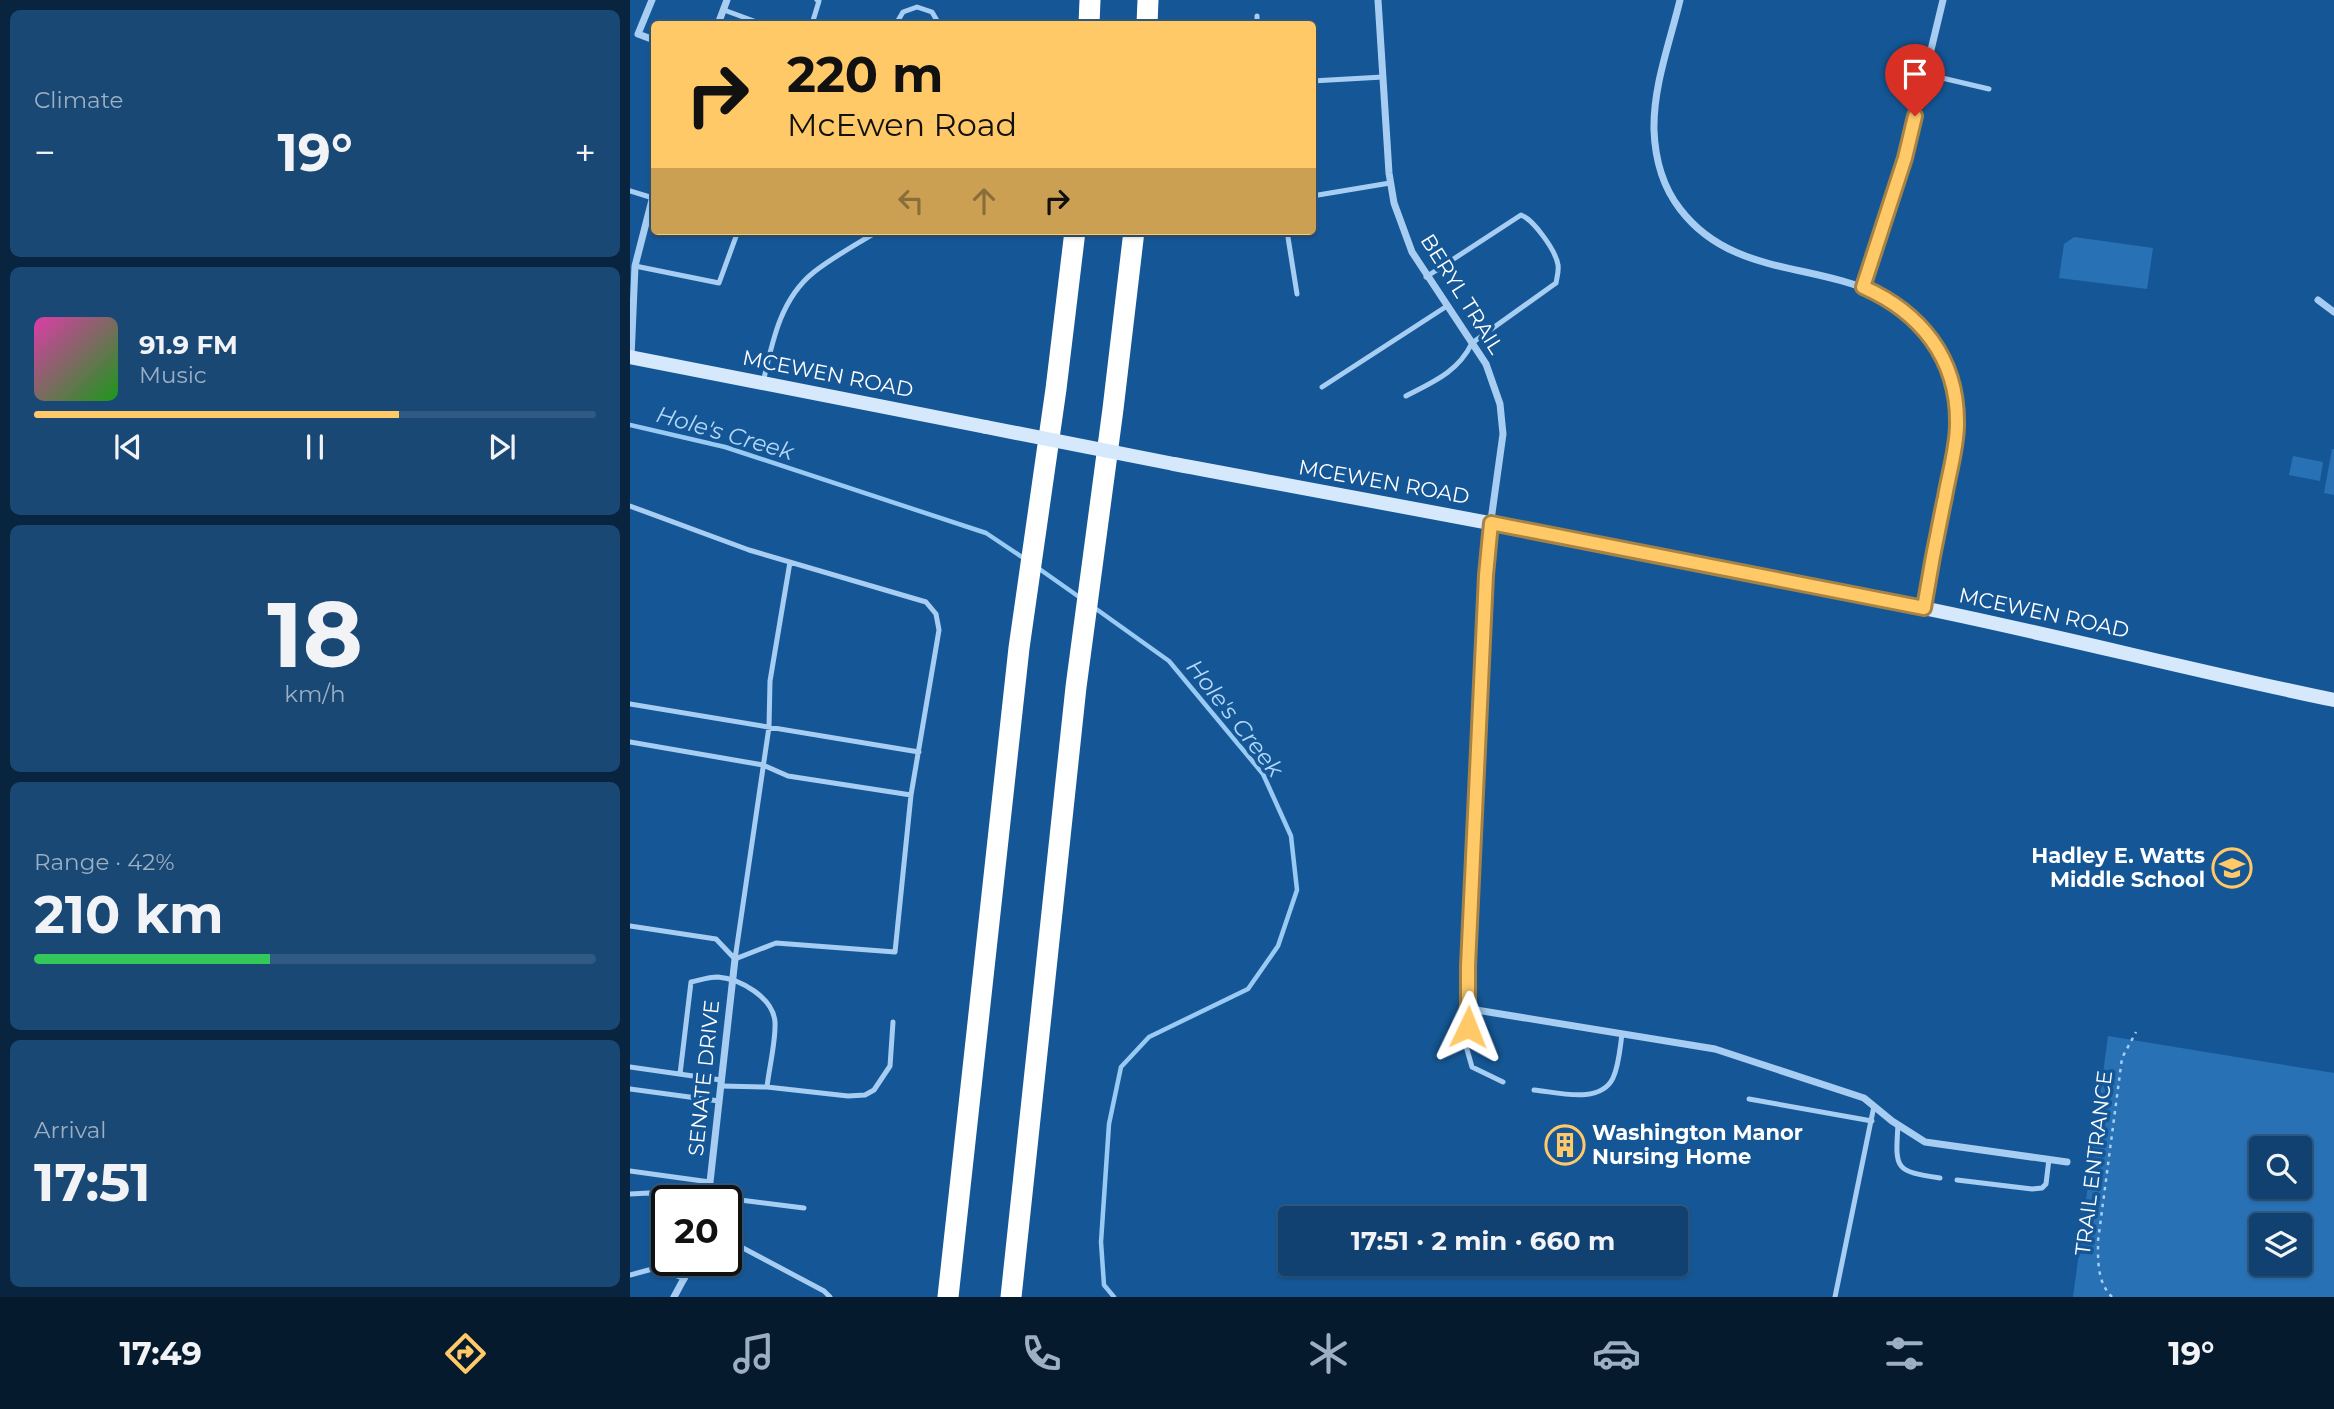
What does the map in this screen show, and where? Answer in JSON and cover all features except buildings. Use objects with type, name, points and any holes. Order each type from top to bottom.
[{"type":"highway","points":[[1089,21],[1090,0]]},
{"type":"highway","points":[[1147,21],[1148,0]]},
{"type":"highway","points":[[948,1297],[1019,648],[1074,235]]},
{"type":"highway","points":[[1011,1297],[1076,687],[1134,235]]},
{"type":"street","points":[[651,39],[638,34],[652,0]]},
{"type":"street","points":[[719,21],[727,0]]},
{"type":"street","name":"BERYL TRAIL","points":[[1378,0],[1390,183],[1401,228],[1426,277],[1486,364],[1500,404],[1503,434],[1487,549],[1468,966],[1469,1009]]},
{"type":"street","points":[[1680,0],[1659,84],[1654,128],[1661,172],[1676,204],[1702,233],[1736,253],[1863,287],[1900,306],[1929,335],[1950,374],[1956,402],[1955,444],[1924,608]]},
{"type":"street","points":[[1863,287],[1905,158],[1943,0]]},
{"type":"street","points":[[631,357],[632,275],[651,206]]},
{"type":"street","points":[[2318,300],[2334,312]]},
{"type":"street","name":"MCEWEN ROAD","points":[[631,357],[1924,608],[2334,700]]},
{"type":"street","name":"SENATE DRIVE","points":[[710,1185],[735,959]]},
{"type":"street","points":[[1469,1009],[1715,1049],[1864,1098],[1925,1142],[2067,1161]]},
{"type":"street","points":[[674,1297],[686,1276]]},
{"type":"lane","points":[[813,21],[819,1],[817,0]]},
{"type":"lane","points":[[898,21],[903,12],[917,7],[932,12],[937,21]]},
{"type":"lane","points":[[724,10],[754,21]]},
{"type":"lane","points":[[1257,16],[1257,21]]},
{"type":"lane","points":[[1925,74],[1989,89]]},
{"type":"lane","points":[[1316,81],[1383,77]]},
{"type":"lane","points":[[1316,195],[1390,183]]},
{"type":"lane","points":[[630,191],[651,194]]},
{"type":"lane","points":[[1406,396],[1442,378],[1465,358],[1472,343],[1556,283],[1558,262],[1537,227],[1521,215],[1426,277]]},
{"type":"lane","points":[[635,266],[719,284],[737,235]]},
{"type":"lane","points":[[763,383],[777,327],[800,287],[813,272],[872,235]]},
{"type":"lane","points":[[1288,235],[1297,294]]},
{"type":"lane","points":[[1322,387],[1447,306]]},
{"type":"lane","points":[[630,506],[675,524],[790,562],[926,602],[936,614],[939,630],[911,796],[895,952],[776,943],[735,959]]},
{"type":"lane","points":[[735,959],[769,727],[770,681],[790,562]]},
{"type":"lane","points":[[630,704],[919,752]]},
{"type":"lane","points":[[630,742],[763,765],[788,776],[911,796]]},
{"type":"lane","points":[[630,926],[716,939],[735,959]]},
{"type":"lane","points":[[680,1074],[691,982],[714,977],[733,979],[759,995],[771,1009],[775,1021],[767,1087]]},
{"type":"lane","points":[[1469,1009],[1466,1046],[1472,1067],[1503,1082]]},
{"type":"lane","points":[[630,1067],[721,1083],[848,1096],[865,1095],[874,1090],[890,1066],[893,1022]]},
{"type":"lane","points":[[1534,1090],[1589,1095],[1600,1091],[1612,1082],[1622,1034]]},
{"type":"lane","points":[[630,1089],[719,1101]]},
{"type":"lane","points":[[1749,1099],[1872,1121]]},
{"type":"lane","points":[[1835,1297],[1874,1106]]},
{"type":"lane","points":[[1898,1125],[1896,1157],[1903,1169],[1910,1173],[1940,1178]]},
{"type":"lane","points":[[1957,1180],[2042,1188],[2046,1184],[2049,1159]]},
{"type":"lane","points":[[630,1171],[710,1182]]},
{"type":"lane","points":[[630,1194],[651,1193]]},
{"type":"lane","points":[[742,1203],[804,1209]]},
{"type":"lane","points":[[742,1248],[824,1291],[830,1297]]},
{"type":"lane","points":[[630,1275],[656,1268],[685,1279]]},
{"type":"path","name":"TRAIL ENTRANCE","points":[[2112,1297],[2106,1291],[2098,1269],[2098,1241],[2122,1058],[2136,1032]]},
{"type":"shaded area","points":[[2074,237],[2153,248],[2147,289],[2059,278],[2064,244]]},
{"type":"shaded area","points":[[2334,449],[2334,495],[2324,493]]},
{"type":"shaded area","points":[[2293,456],[2323,462],[2320,481],[2289,475]]},
{"type":"shaded area","points":[[2108,1036],[2334,1073],[2334,1297],[2073,1297]]},
{"type":"waterway","name":"Hole's Creek","points":[[630,425],[725,447],[986,533],[1025,559]]},
{"type":"waterway","name":"Hole's Creek","points":[[1038,568],[1082,599]]},
{"type":"waterway","name":"Hole's Creek","points":[[1092,606],[1169,661],[1263,774],[1291,836],[1297,890],[1278,946],[1248,989],[1149,1037],[1121,1067],[1109,1124],[1101,1242],[1104,1285],[1114,1297]]},
{"type":"place","name":"Hadley E. Watts Middle School","points":[[2232,868]]},
{"type":"place","name":"Washington Manor Nursing Home","points":[[1565,1145]]},
{"type":"route","points":[[1468,1027],[1468,966],[1487,549],[1491,523],[1924,608],[1955,444],[1956,402],[1950,374],[1929,335],[1900,306],[1863,287],[1905,158],[1915,116]]}]
